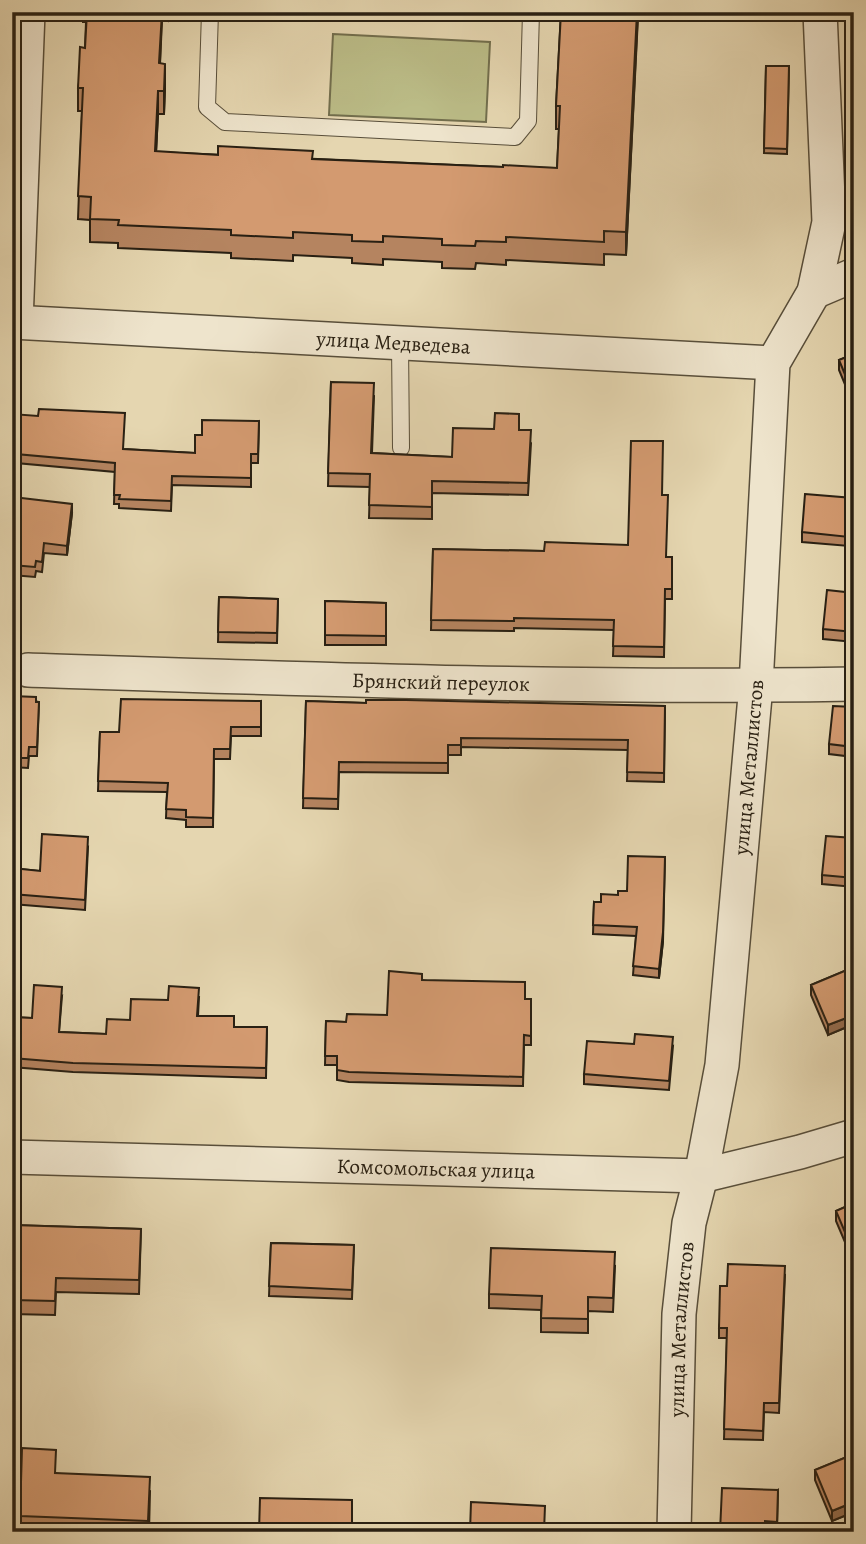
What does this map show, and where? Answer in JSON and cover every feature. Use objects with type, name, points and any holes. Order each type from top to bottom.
[{"type":"street","points":[[14,322],[28,12]]},
{"type":"street","name":"улица Металлистов","points":[[674,1532],[679,1314],[689,1223],[701,1176],[722,1065],[756,685],[773,363],[814,292],[829,222],[820,12]]},
{"type":"street","points":[[814,292],[854,275]]},
{"type":"street","name":"улица Медведева","points":[[14,322],[773,363]]},
{"type":"street","name":"Брянский переулок","points":[[28,670],[339,680],[854,684]]},
{"type":"street","name":"Комсомольская улица","points":[[12,1157],[701,1176],[854,1136]]},
{"type":"lane","points":[[210,12],[208,107],[225,122],[515,137],[528,121],[531,12]]},
{"type":"lane","points":[[400,343],[401,447]]},
{"type":"green space","points":[[333,34],[490,42],[486,122],[329,115]]},
{"type":"building","points":[[87,12],[162,12],[159,63],[165,64],[164,91],[158,91],[155,151],[218,155],[218,146],[313,151],[312,159],[557,168],[560,106],[556,106],[561,12],[637,12],[626,232],[604,231],[604,242],[506,237],[506,242],[476,241],[475,246],[442,245],[442,239],[383,236],[383,242],[352,241],[352,235],[293,232],[293,238],[231,235],[231,230],[118,225],[119,220],[90,219],[91,197],[78,196],[83,88],[78,88],[80,47],[85,48]]},
{"type":"building","points":[[766,66],[789,66],[787,149],[764,148]]},
{"type":"building","points":[[854,354],[854,396],[839,360]]},
{"type":"building","points":[[331,382],[374,383],[371,453],[452,457],[453,428],[494,429],[495,413],[519,414],[519,430],[531,430],[528,483],[432,481],[432,507],[369,505],[370,474],[328,473]]},
{"type":"building","points":[[39,409],[125,413],[123,449],[195,453],[195,435],[202,435],[202,420],[259,421],[258,454],[251,454],[251,478],[172,476],[171,501],[119,499],[120,495],[114,495],[115,463],[16,454],[16,440],[12,440],[12,414],[38,416]]},
{"type":"building","points":[[631,441],[663,441],[662,495],[668,495],[666,557],[672,557],[672,589],[665,589],[664,647],[613,646],[614,620],[431,620],[433,549],[544,551],[545,542],[628,545]]},
{"type":"building","points":[[805,494],[853,498],[849,537],[802,532]]},
{"type":"building","points":[[13,497],[72,504],[67,546],[44,543],[42,562],[36,561],[35,567],[12,565]]},
{"type":"building","points":[[827,590],[854,593],[854,632],[823,629]]},
{"type":"building","points":[[219,597],[278,599],[277,633],[218,632]]},
{"type":"building","points":[[325,601],[386,603],[386,636],[325,635]]},
{"type":"building","points":[[12,696],[36,697],[36,702],[39,702],[37,747],[29,747],[28,758],[12,758]]},
{"type":"building","points":[[121,699],[261,701],[261,727],[231,727],[230,749],[214,749],[213,818],[186,817],[186,810],[166,809],[168,783],[98,781],[100,732],[119,732]]},
{"type":"building","points":[[366,700],[665,706],[664,773],[627,772],[628,740],[461,738],[461,745],[448,745],[448,763],[339,762],[338,799],[303,798],[306,701],[366,703]]},
{"type":"building","points":[[833,706],[854,707],[854,747],[829,744]]},
{"type":"building","points":[[42,834],[88,837],[85,900],[12,894],[12,868],[40,871]]},
{"type":"building","points":[[826,836],[854,838],[854,878],[822,875]]},
{"type":"building","points":[[628,856],[665,857],[659,969],[633,966],[637,927],[593,925],[594,902],[601,902],[601,894],[618,895],[618,891],[627,891]]},
{"type":"building","points":[[854,967],[854,1015],[828,1025],[811,985]]},
{"type":"building","points":[[389,971],[422,974],[422,980],[525,982],[525,999],[531,999],[531,1036],[524,1035],[523,1077],[337,1070],[337,1056],[325,1056],[326,1021],[346,1022],[347,1014],[387,1015]]},
{"type":"building","points":[[34,985],[62,987],[59,1032],[106,1034],[107,1019],[130,1020],[131,999],[168,1000],[169,986],[199,988],[197,1016],[234,1016],[234,1027],[267,1027],[266,1068],[73,1063],[12,1058],[12,1017],[32,1018]]},
{"type":"building","points":[[635,1034],[673,1037],[669,1081],[584,1074],[587,1041],[634,1044]]},
{"type":"building","points":[[854,1203],[854,1251],[853,1251],[836,1211]]},
{"type":"building","points":[[12,1225],[141,1229],[139,1280],[56,1278],[55,1301],[12,1300]]},
{"type":"building","points":[[271,1243],[354,1245],[352,1290],[269,1286]]},
{"type":"building","points":[[491,1248],[615,1252],[613,1298],[588,1297],[588,1319],[541,1318],[542,1296],[489,1294]]},
{"type":"building","points":[[728,1264],[785,1266],[779,1403],[764,1403],[763,1431],[724,1429],[727,1328],[719,1328],[720,1286],[727,1286]]},
{"type":"building","points":[[22,1448],[56,1450],[55,1473],[150,1477],[148,1521],[20,1516]]},
{"type":"building","points":[[854,1454],[854,1502],[832,1511],[815,1470]]},
{"type":"building","points":[[722,1488],[778,1490],[777,1522],[765,1521],[765,1532],[720,1532]]},
{"type":"building","points":[[260,1498],[352,1500],[352,1532],[259,1532]]},
{"type":"building","points":[[471,1502],[545,1506],[544,1532],[470,1532]]}]
